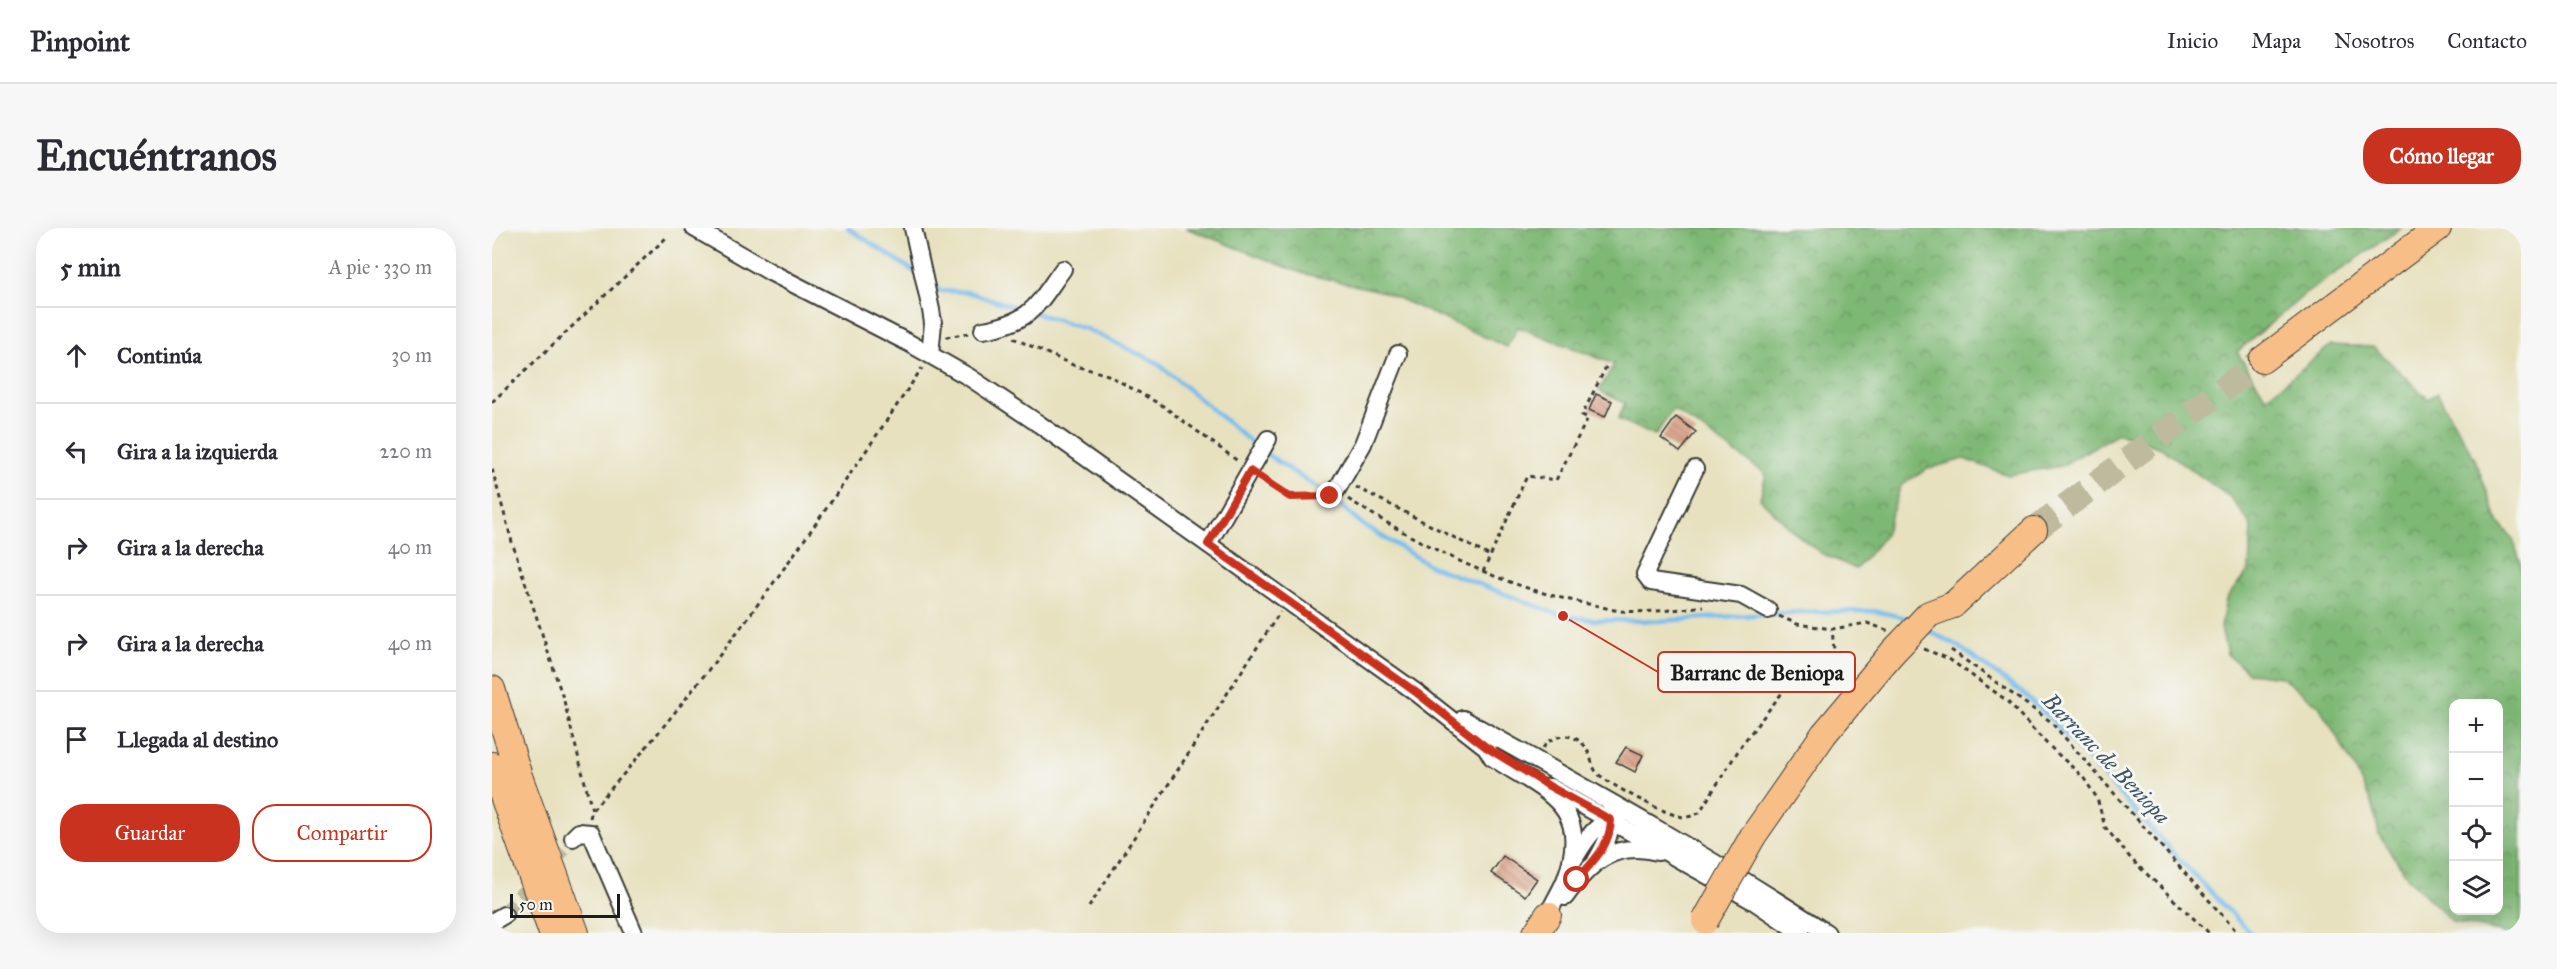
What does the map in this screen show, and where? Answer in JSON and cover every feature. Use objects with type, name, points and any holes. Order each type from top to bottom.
[{"type":"highway","points":[[2262,360],[2438,228]]},
{"type":"highway","points":[[1708,928],[1759,839],[1829,737],[1892,653],[1929,614],[1953,605],[2034,530]]},
{"type":"highway","points":[[492,689],[519,776],[576,933]]},
{"type":"highway","points":[[492,765],[552,933]]},
{"type":"street","points":[[694,228],[772,273],[931,347],[969,377],[1039,424],[1417,693],[1486,747],[1549,786],[1755,902],[1801,933]]},
{"type":"street","points":[[913,228],[930,300],[933,323],[931,347]]},
{"type":"street","points":[[983,330],[1005,327],[1032,312],[1064,269]]},
{"type":"street","points":[[1340,486],[1363,444],[1398,354]]},
{"type":"street","points":[[1208,544],[1268,440]]},
{"type":"street","points":[[1695,469],[1645,574],[1651,582],[1741,595],[1768,610]]},
{"type":"street","points":[[1417,693],[1659,829],[1765,892],[1827,933]]},
{"type":"street","points":[[1486,747],[1492,757],[1560,803],[1569,814],[1574,825],[1574,844],[1570,867]]},
{"type":"street","points":[[1511,747],[1520,757],[1611,812],[1608,840],[1596,861],[1582,874],[1560,905],[1542,924]]},
{"type":"street","points":[[1542,924],[1570,867],[1594,830],[1611,820],[1623,819],[1821,933]]},
{"type":"street","points":[[579,834],[591,833],[594,838],[634,933]]},
{"type":"street","points":[[1596,861],[1629,849],[1644,848],[1672,856]]},
{"type":"path","points":[[492,402],[667,237]]},
{"type":"path","points":[[579,834],[592,810],[643,753],[695,689],[865,453],[931,347],[983,330],[1007,336],[1073,365],[1108,375],[1163,406],[1250,471],[1290,497],[1330,496],[1340,486]]},
{"type":"path","points":[[1483,572],[1527,476],[1556,480],[1588,418],[1582,415],[1606,367]]},
{"type":"path","points":[[492,469],[512,542],[564,700],[592,810]]},
{"type":"path","points":[[1340,486],[1490,555]]},
{"type":"path","points":[[1340,486],[1429,547],[1483,572],[1560,600],[1618,611],[1659,612],[1708,606]]},
{"type":"path","points":[[1089,907],[1287,601]]},
{"type":"path","points":[[1768,610],[1797,624],[1832,630],[1867,623],[1893,633]]},
{"type":"path","points":[[1534,759],[1549,740],[1560,736],[1570,738],[1582,744],[1592,758],[1596,772],[1606,779],[1677,816],[1693,816],[1699,813],[1743,743],[1789,684],[1799,677],[1830,668],[1835,660],[1832,630]]},
{"type":"path","points":[[1918,646],[1949,659],[2006,700],[2047,744],[2083,777],[2097,798],[2105,827],[2132,860],[2209,933]]},
{"type":"path","points":[[1951,650],[2050,721],[2238,933]]},
{"type":"green space","points":[[1186,228],[2401,228],[2304,295],[2237,352],[2266,398],[2331,345],[2374,347],[2428,399],[2437,393],[2475,459],[2498,522],[2512,537],[2521,564],[2521,933],[2505,933],[2453,922],[2409,879],[2379,835],[2374,809],[2353,765],[2319,706],[2281,677],[2249,673],[2227,654],[2221,627],[2226,599],[2249,570],[2251,525],[2231,498],[2161,448],[2118,433],[2061,466],[2008,475],[1964,459],[1927,469],[1901,485],[1885,535],[1856,569],[1821,553],[1795,533],[1760,499],[1766,474],[1673,409],[1655,436],[1618,419],[1625,403],[1599,391],[1614,364],[1518,327],[1507,347],[1384,292],[1301,273]]},
{"type":"building","points":[[1596,394],[1612,401],[1605,417],[1589,410]]},
{"type":"building","points":[[1676,417],[1696,432],[1680,452],[1661,438]]},
{"type":"building","points":[[1626,747],[1643,755],[1635,772],[1616,762]]},
{"type":"building","points":[[1503,856],[1537,879],[1525,896],[1491,873]]},
{"type":"waterway","name":"Barranc de Beniopa","points":[[848,228],[918,274]]},
{"type":"waterway","name":"Barranc de Beniopa","points":[[930,282],[941,291],[968,292],[1024,310]]},
{"type":"waterway","name":"Barranc de Beniopa","points":[[1035,313],[1086,329],[1156,362],[1258,448]]},
{"type":"waterway","name":"Barranc de Beniopa","points":[[1265,453],[1330,496],[1363,525],[1431,566],[1563,616],[1595,620],[1657,621],[1801,612],[1874,611],[1903,617],[1912,622]]},
{"type":"waterway","name":"Barranc de Beniopa","points":[[1925,629],[1958,646],[2021,692],[2051,719],[2250,933]]},
{"type":"tunnel","points":[[2034,530],[2262,360]]},
{"type":"tunnel","points":[[504,915],[573,838]]},
{"type":"place","name":"Barranc de Beniopa","points":[[1563,616]]},
{"type":"route","points":[[1330,496],[1290,497],[1250,471],[1208,544],[1417,693],[1486,747],[1549,786],[1611,820],[1608,840],[1596,861],[1577,880]]}]
